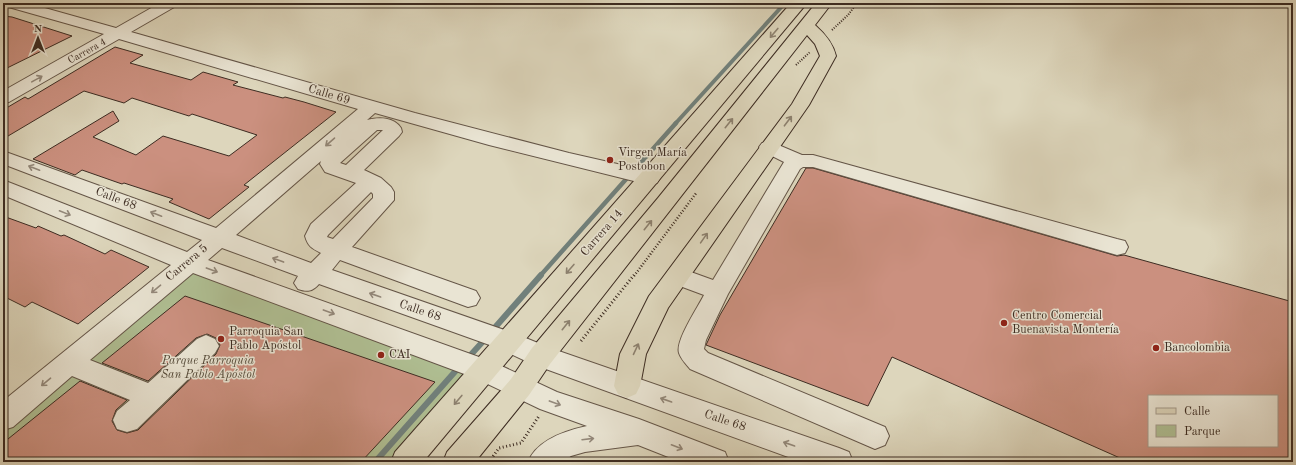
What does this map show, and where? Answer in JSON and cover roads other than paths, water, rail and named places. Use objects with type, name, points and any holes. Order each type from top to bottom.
[{"type":"main road","name":"Carrera 14","points":[[405,462],[474,366],[498,338],[799,3]]},
{"type":"main road","points":[[457,462],[520,387],[541,356],[814,33],[824,3]]},
{"type":"main road","points":[[627,386],[633,354],[658,303],[800,105],[828,56],[826,47],[814,33]]},
{"type":"street","name":"Calle 69","points":[[10,3],[120,33],[370,107],[608,169],[642,176]]},
{"type":"street","name":"Carrera 4","points":[[3,82],[147,3]]},
{"type":"street","name":"Carrera 4","points":[[3,98],[171,3]]},
{"type":"street","name":"Carrera 5","points":[[3,418],[219,238],[370,107]]},
{"type":"street","points":[[769,147],[799,161],[813,161],[1117,247]]},
{"type":"street","name":"Calle 68","points":[[3,157],[314,273],[498,338],[541,356],[838,462]]},
{"type":"street","points":[[799,161],[792,165],[718,291],[693,340],[691,352],[699,361],[875,436]]},
{"type":"street","points":[[349,173],[370,181],[319,230],[316,236],[318,242],[468,298]]},
{"type":"street","points":[[3,187],[148,247],[292,298],[474,366],[550,401],[639,432],[715,462]]},
{"type":"street","points":[[292,298],[336,250]]},
{"type":"street","points":[[677,276],[718,291]]},
{"type":"street","points":[[127,420],[206,346]]},
{"type":"street","points":[[68,364],[152,396]]},
{"type":"street","points":[[542,462],[550,453],[577,440],[639,432]]},
{"type":"waterway","points":[[675,124],[785,3]]},
{"type":"waterway","points":[[540,276],[676,123]]},
{"type":"waterway","points":[[491,332],[541,275]]},
{"type":"waterway","points":[[467,359],[486,338]]},
{"type":"waterway","points":[[375,462],[460,366]]},
{"type":"place","name":"Virgen María Postobon","points":[[610,160]]},
{"type":"place","name":"Centro Comercial Buenavista Montería","points":[[1004,323]]},
{"type":"place","name":"Parroquia San Pablo Apóstol","points":[[221,339]]},
{"type":"place","name":"Bancolombia","points":[[1156,348]]},
{"type":"place","name":"CAI","points":[[381,355]]},
{"type":"park label","name":"Parque Parroquia San Pablo Apóstol","points":[[208,368]]}]
